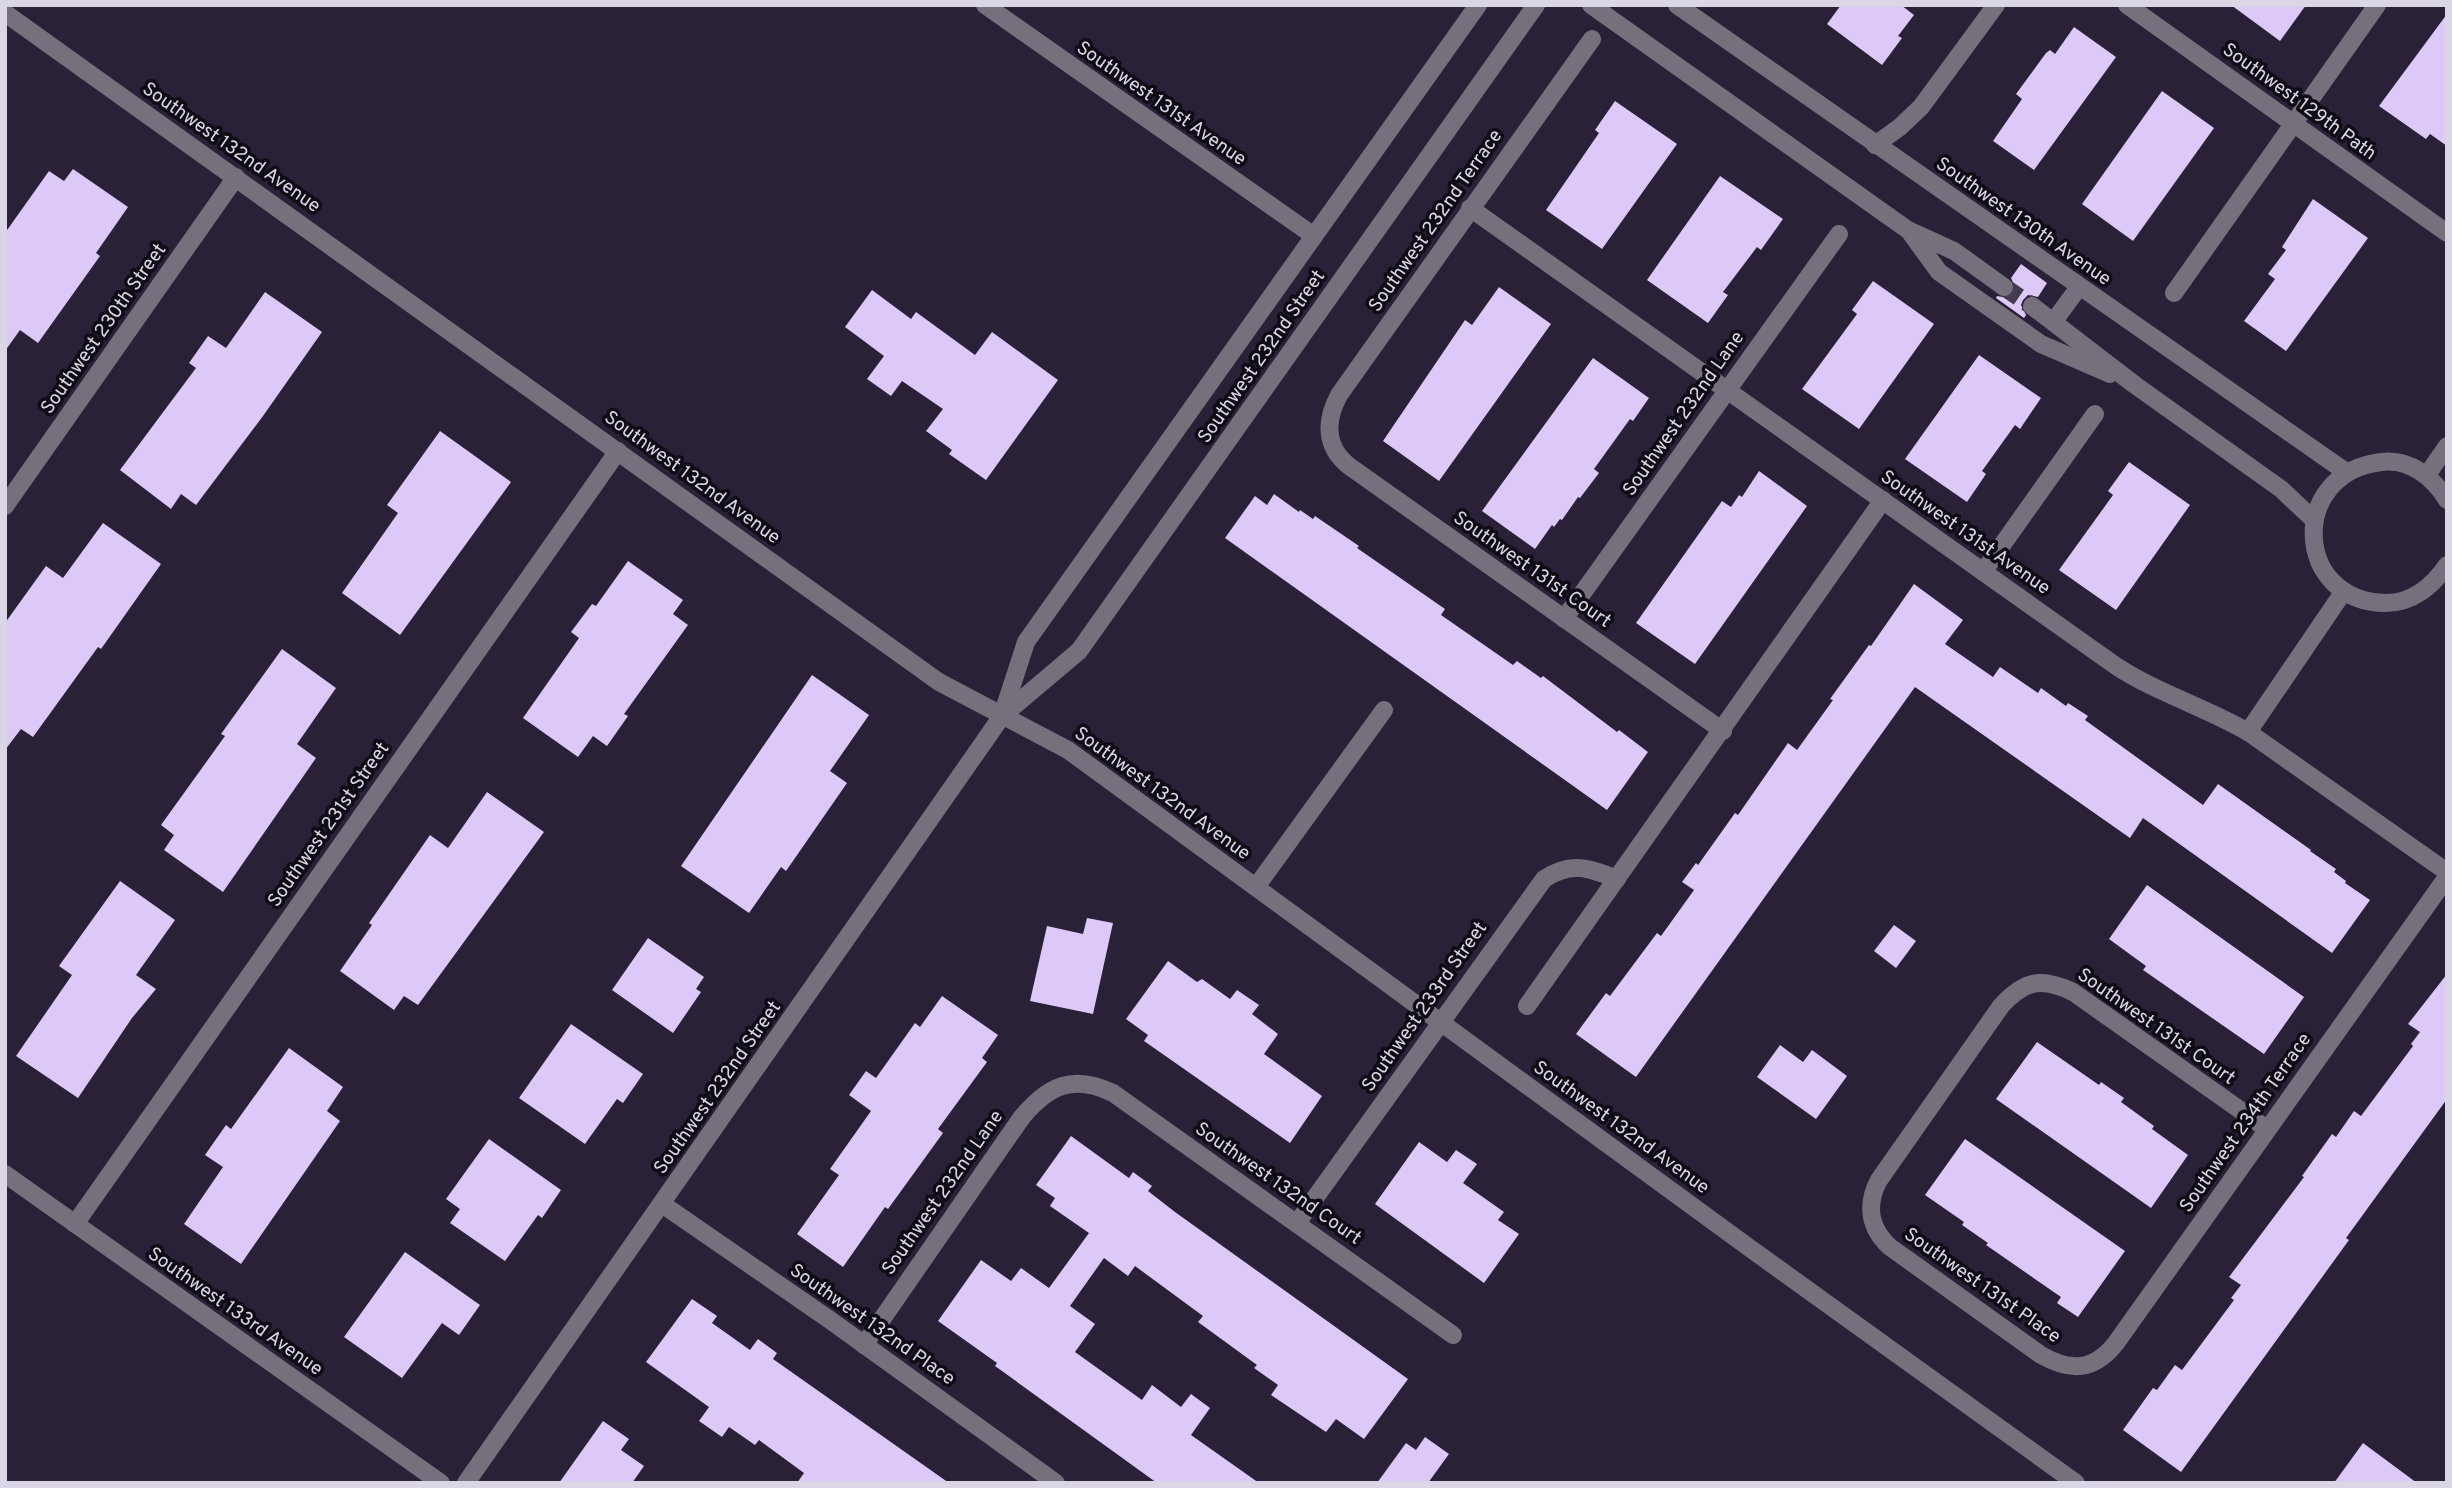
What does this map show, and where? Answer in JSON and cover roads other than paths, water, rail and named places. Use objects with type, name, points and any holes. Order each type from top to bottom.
[{"type":"street","name":"Southwest 131st Avenue","points":[[985,5],[1314,236]]},
{"type":"street","name":"Southwest 232nd Street","points":[[1002,716],[1026,642],[1478,5]]},
{"type":"street","name":"Southwest 232nd Street","points":[[466,1483],[1002,716],[1079,651],[1536,5]]},
{"type":"street","points":[[1591,5],[1908,230],[1954,251],[2004,286]]},
{"type":"street","name":"Southwest 130th Avenue","points":[[1677,5],[2346,472]]},
{"type":"street","points":[[1875,145],[1921,107],[1996,5]]},
{"type":"street","name":"Southwest 129th Path","points":[[2127,5],[2447,233]]},
{"type":"street","points":[[2174,293],[2377,5]]},
{"type":"street","name":"Southwest 132nd Avenue","points":[[5,13],[939,682],[1068,750],[1751,1250],[2076,1483]]},
{"type":"street","name":"Southwest 232nd Terrace","points":[[1329,434],[1330,416],[1339,395],[1592,38]]},
{"type":"street","name":"Southwest 230th Street","points":[[5,506],[236,177]]},
{"type":"street","name":"Southwest 131st Avenue","points":[[1471,208],[2130,675],[2214,713],[2248,732],[2447,872]]},
{"type":"street","points":[[1908,230],[1939,272],[2041,344],[2135,385]]},
{"type":"street","name":"Southwest 232nd Lane","points":[[1564,619],[1839,234]]},
{"type":"street","points":[[2054,321],[2079,287]]},
{"type":"street","points":[[2032,306],[2135,385],[2281,489],[2314,520]]},
{"type":"street","points":[[1983,572],[2095,414]]},
{"type":"street","name":"Southwest 131st Court","points":[[1329,434],[1337,455],[1349,466],[1723,731]]},
{"type":"street","points":[[2427,475],[2447,446]]},
{"type":"street","name":"Southwest 231st Street","points":[[75,1224],[618,451]]},
{"type":"street","points":[[2447,500],[2427,475],[2408,465],[2387,461],[2365,464],[2346,472],[2325,493],[2314,520],[2313,536],[2322,568],[2332,581],[2359,599],[2375,603],[2409,599],[2424,591],[2447,565]]},
{"type":"street","points":[[1527,1006],[1883,500]]},
{"type":"street","points":[[2248,732],[2344,591]]},
{"type":"street","points":[[1256,887],[1384,710]]},
{"type":"street","name":"Southwest 233rd Street","points":[[1297,1223],[1544,879],[1564,869],[1575,867],[1590,868],[1616,879]]},
{"type":"street","name":"Southwest 234th Terrace","points":[[2063,1365],[2073,1367],[2091,1364],[2108,1353],[2447,877]]},
{"type":"street","name":"Southwest 131st Court","points":[[1940,1093],[2010,996],[2029,984],[2051,983],[2073,992],[2267,1129]]},
{"type":"street","name":"Southwest 132nd Court","points":[[1072,1084],[1086,1083],[1113,1093],[1453,1335]]},
{"type":"street","name":"Southwest 232nd Lane","points":[[864,1345],[1022,1117],[1044,1094],[1058,1086],[1072,1084]]},
{"type":"street","name":"Southwest 131st Place","points":[[1940,1093],[1874,1188],[1870,1208],[1876,1231],[1890,1247],[2030,1347],[2063,1365]]},
{"type":"street","name":"Southwest 133rd Avenue","points":[[5,1174],[441,1483]]},
{"type":"street","name":"Southwest 132nd Place","points":[[662,1204],[1056,1483]]},
{"type":"tunnel","points":[[2004,287],[2032,306]]}]
